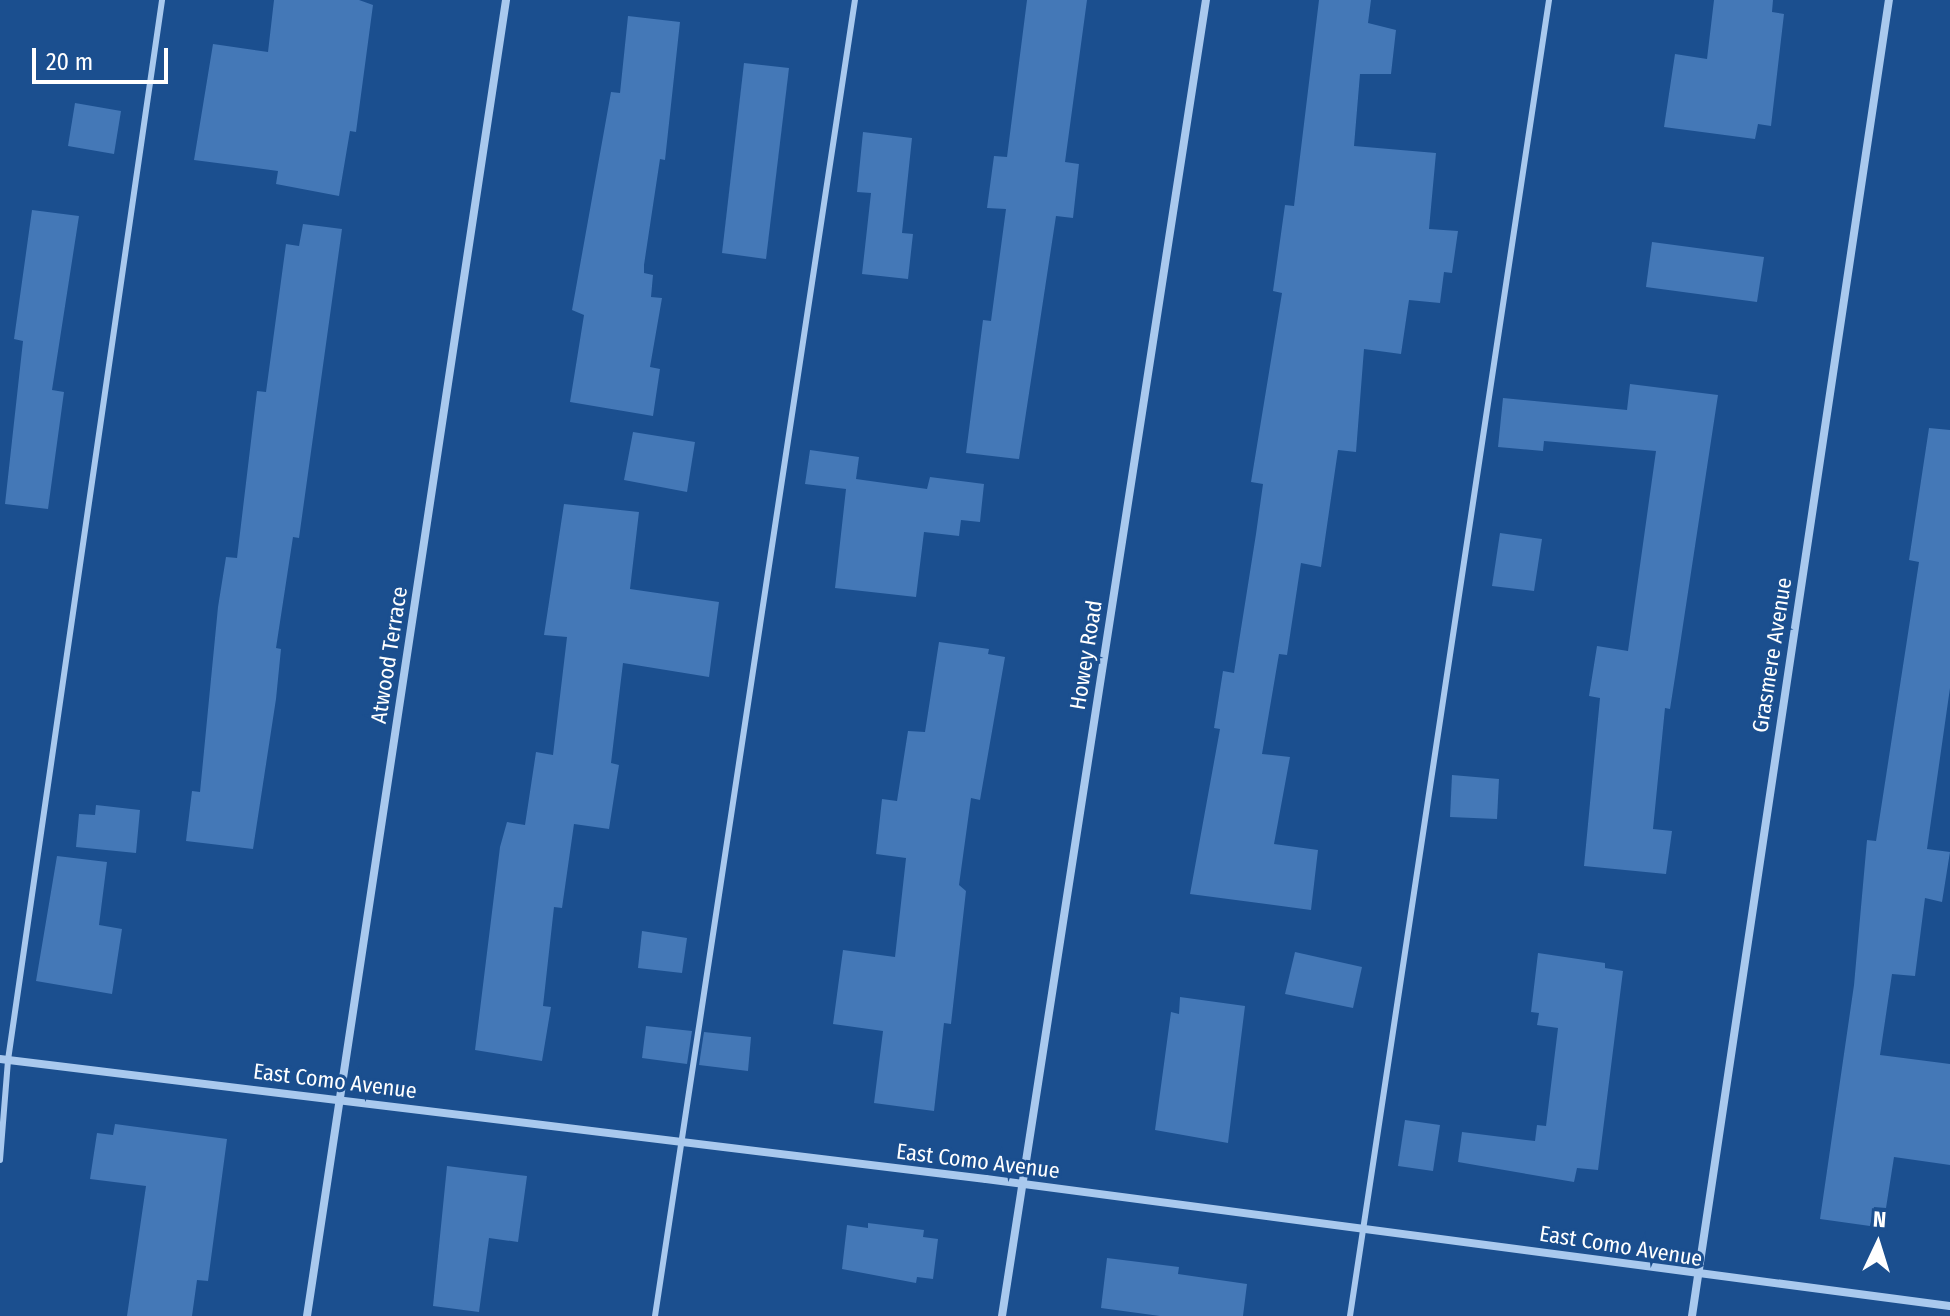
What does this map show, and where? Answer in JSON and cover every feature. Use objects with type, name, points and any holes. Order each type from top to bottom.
[{"type":"street","name":"Atwood Terrace","points":[[307,1316],[506,0]]},
{"type":"street","name":"Howey Road","points":[[1002,1316],[1206,0]]},
{"type":"street","name":"Grasmere Avenue","points":[[1692,1316],[1889,0]]},
{"type":"street","name":"East Como Avenue","points":[[4,1059],[1021,1184],[1364,1228],[1698,1276],[1950,1306]]},
{"type":"lane","points":[[0,1160],[4,1059],[162,0]]},
{"type":"lane","points":[[655,1316],[855,0]]},
{"type":"lane","points":[[1350,1316],[1549,0]]},
{"type":"building","points":[[274,0],[359,0],[373,5],[356,132],[350,131],[339,196],[276,184],[278,171],[194,160],[213,44],[268,52]]},
{"type":"building","points":[[1027,0],[1087,0],[1065,162],[1079,164],[1073,218],[1056,216],[1019,459],[966,453],[983,320],[991,321],[1006,209],[987,208],[994,156],[1007,157]]},
{"type":"building","points":[[1319,0],[1371,0],[1368,23],[1396,30],[1391,74],[1360,74],[1354,146],[1436,153],[1429,229],[1458,231],[1452,273],[1444,272],[1440,303],[1409,300],[1401,354],[1364,349],[1356,452],[1338,450],[1321,567],[1301,563],[1287,655],[1279,654],[1262,754],[1290,757],[1274,844],[1318,850],[1311,910],[1190,894],[1220,729],[1214,728],[1223,671],[1234,673],[1256,534],[1263,484],[1251,482],[1282,293],[1273,291],[1285,205],[1294,206]]},
{"type":"building","points":[[1714,0],[1773,0],[1772,12],[1784,14],[1771,126],[1758,124],[1755,139],[1664,127],[1675,54],[1707,59]]},
{"type":"building","points":[[628,16],[680,22],[665,160],[660,159],[644,265],[644,273],[653,275],[651,297],[662,298],[650,367],[660,369],[653,416],[570,402],[584,315],[572,310],[611,92],[620,93]]},
{"type":"building","points":[[744,63],[789,68],[766,259],[722,253]]},
{"type":"building","points":[[75,103],[121,111],[114,154],[68,146]]},
{"type":"building","points":[[863,132],[912,138],[902,233],[913,234],[908,279],[862,274],[871,193],[857,192]]},
{"type":"building","points":[[32,210],[79,216],[52,390],[64,392],[48,509],[5,504],[23,341],[14,339]]},
{"type":"building","points":[[303,224],[342,229],[299,538],[293,537],[276,648],[281,649],[276,699],[253,849],[186,841],[192,791],[200,792],[218,607],[226,557],[237,558],[257,391],[266,392],[286,244],[299,246]]},
{"type":"building","points":[[1652,242],[1764,257],[1757,302],[1646,287]]},
{"type":"building","points":[[1630,384],[1718,395],[1670,709],[1665,708],[1653,829],[1672,831],[1666,874],[1584,866],[1600,698],[1589,696],[1597,646],[1628,651],[1656,451],[1544,441],[1543,451],[1498,447],[1503,398],[1627,410]]},
{"type":"building","points":[[1929,428],[1950,430],[1950,688],[1927,849],[1950,852],[1942,902],[1925,898],[1915,976],[1892,974],[1880,1055],[1950,1064],[1950,1165],[1894,1157],[1886,1208],[1874,1207],[1870,1226],[1820,1219],[1854,985],[1867,840],[1876,841],[1919,562],[1909,560]]},
{"type":"building","points":[[633,432],[695,442],[687,492],[624,480]]},
{"type":"building","points":[[810,450],[859,457],[856,479],[927,489],[930,477],[984,484],[980,522],[961,520],[959,536],[924,532],[916,597],[835,588],[846,489],[805,484]]},
{"type":"building","points":[[564,504],[639,512],[630,589],[719,602],[709,677],[623,663],[611,763],[619,765],[609,829],[574,824],[562,908],[554,907],[543,1006],[551,1007],[542,1061],[475,1050],[500,847],[507,822],[525,825],[536,752],[553,755],[567,637],[544,635]]},
{"type":"building","points":[[1500,533],[1542,539],[1534,591],[1492,586]]},
{"type":"building","points":[[939,642],[989,649],[988,654],[1005,657],[980,800],[971,798],[959,885],[966,891],[951,1024],[944,1023],[934,1111],[874,1103],[883,1031],[833,1024],[843,950],[895,957],[906,858],[876,854],[882,799],[897,801],[908,731],[925,732]]},
{"type":"building","points":[[1452,775],[1499,779],[1497,819],[1450,817]]},
{"type":"building","points":[[96,805],[140,810],[136,853],[76,847],[79,814],[95,815]]},
{"type":"building","points":[[57,856],[107,862],[99,925],[122,929],[112,994],[36,981]]},
{"type":"building","points":[[642,931],[687,938],[682,973],[638,968]]},
{"type":"building","points":[[1295,952],[1362,967],[1353,1008],[1285,994]]},
{"type":"building","points":[[1538,953],[1605,963],[1605,968],[1623,971],[1598,1170],[1577,1168],[1574,1182],[1458,1162],[1462,1132],[1535,1141],[1537,1125],[1546,1126],[1558,1028],[1537,1025],[1539,1013],[1531,1012]]},
{"type":"building","points":[[1180,997],[1245,1006],[1228,1143],[1155,1130],[1171,1012],[1179,1014]]},
{"type":"building","points":[[646,1026],[692,1031],[687,1064],[642,1058]]},
{"type":"building","points":[[704,1032],[751,1037],[748,1071],[699,1065]]},
{"type":"building","points":[[1405,1120],[1440,1125],[1433,1171],[1398,1166]]},
{"type":"building","points":[[115,1124],[227,1139],[208,1281],[197,1280],[192,1316],[127,1316],[146,1186],[90,1179],[97,1133],[113,1135]]},
{"type":"building","points":[[447,1166],[527,1176],[518,1242],[489,1238],[479,1312],[433,1306]]},
{"type":"building","points":[[868,1223],[924,1230],[923,1237],[938,1239],[933,1279],[917,1277],[916,1283],[842,1269],[847,1225],[868,1228]]},
{"type":"building","points":[[1107,1258],[1179,1267],[1178,1274],[1247,1284],[1243,1316],[1160,1316],[1101,1308]]}]
